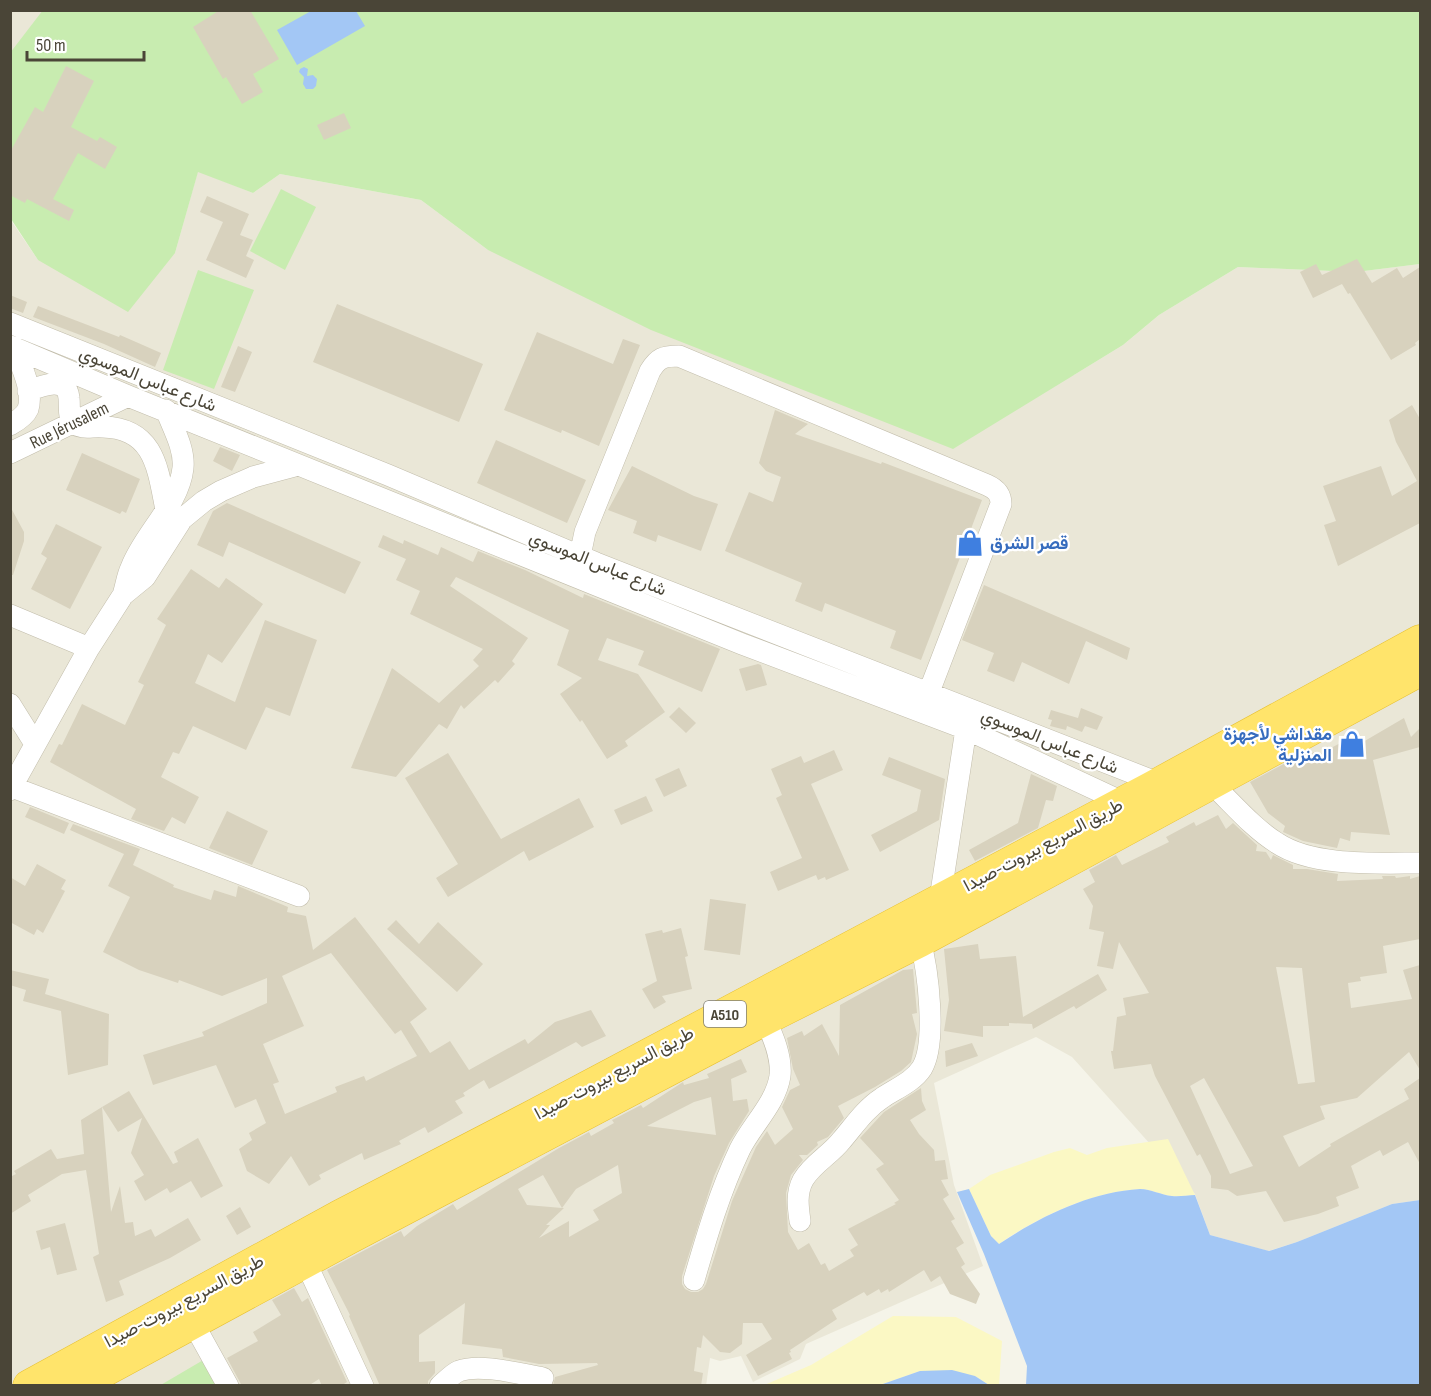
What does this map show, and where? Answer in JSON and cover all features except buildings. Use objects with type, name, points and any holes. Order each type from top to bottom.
[{"type":"highway","name":"طريق السريع بيروت-صيدا","points":[[76,1386],[192,1321],[301,1251],[940,899],[1420,641]]},
{"type":"highway","name":"طريق السريع بيروت-صيدا","points":[[29,1386],[920,941],[1420,670]]},
{"type":"street","name":"شارع عباس الموسوي","points":[[10,323],[388,475],[580,556],[1159,783],[1200,790],[1276,843],[1299,854],[1346,862],[1420,863]]},
{"type":"street","name":"شارع عباس الموسوي","points":[[12,346],[128,396],[580,579],[742,644],[966,729],[1152,815]]},
{"type":"street","points":[[12,346],[28,392],[52,383],[63,387],[67,390],[69,417],[72,423],[88,428],[104,427],[125,431],[146,444],[155,460],[166,510]]},
{"type":"street","points":[[580,579],[580,556],[585,532],[650,371],[657,359],[665,356],[679,356],[987,485],[998,492],[1001,504],[997,516],[929,692]]},
{"type":"street","name":"Rue Jérusalem","points":[[10,425],[22,417],[28,408],[28,392]]},
{"type":"street","name":"Rue Jérusalem","points":[[10,453],[128,396]]},
{"type":"street","points":[[165,410],[177,438],[183,468],[179,484],[166,510],[131,566],[123,595],[89,648],[11,789],[299,896]]},
{"type":"street","points":[[123,595],[145,577],[182,519],[204,501],[253,477],[298,465]]},
{"type":"street","points":[[10,615],[89,648]]},
{"type":"street","points":[[10,704],[34,744]]},
{"type":"street","points":[[940,899],[966,729]]},
{"type":"street","points":[[800,1221],[798,1193],[806,1175],[841,1142],[864,1113],[915,1076],[926,1061],[931,1040],[931,1027],[924,957],[920,941]]},
{"type":"street","points":[[694,1280],[707,1237],[735,1162],[779,1082],[780,1073],[775,1044],[765,1019]]},
{"type":"street","points":[[301,1251],[363,1386]]},
{"type":"street","points":[[192,1321],[228,1386]]},
{"type":"street","points":[[440,1386],[458,1372],[471,1369],[495,1370],[543,1378]]},
{"type":"shaded area","points":[[11,11],[43,11],[11,53]]},
{"type":"shaded area","points":[[198,171],[253,193],[280,174],[421,200],[488,250],[1074,375],[1123,345],[1159,315],[1238,267],[1356,272],[1420,264],[1420,1200],[1392,1204],[1297,1242],[1268,1251],[1210,1235],[1195,1194],[1072,1057],[1036,1037],[934,1083],[954,1185],[983,1266],[806,1344],[800,1359],[753,1382],[741,1356],[720,1361],[710,1358],[706,1386],[11,1385],[10,219],[38,260],[175,253]]},
{"type":"green space","points":[[43,10],[1420,11],[1420,264],[1356,272],[1238,267],[1159,315],[1123,345],[953,449],[651,330],[488,250],[421,200],[280,174],[253,193],[198,172],[175,253],[128,312],[38,260],[11,219],[10,53]]},
{"type":"green space","points":[[281,189],[316,207],[285,270],[250,251]]},
{"type":"green space","points":[[198,270],[254,290],[214,389],[163,370]]},
{"type":"green space","points":[[205,1359],[220,1386],[159,1386]]},
{"type":"sand","points":[[1168,1139],[1195,1195],[1172,1196],[1140,1189],[1103,1195],[1048,1215],[999,1244],[991,1236],[969,1189],[990,1175],[1054,1152],[1070,1148],[1087,1155],[1107,1148]]},
{"type":"sand","points":[[893,1316],[956,1317],[1002,1341],[999,1385],[989,1385],[975,1376],[920,1371],[880,1385],[762,1386],[811,1365]]},
{"type":"water","points":[[311,11],[356,11],[365,26],[297,65],[277,30]]},
{"type":"water","points":[[304,67],[308,69],[307,76],[313,75],[317,79],[313,89],[306,89],[303,84],[304,77],[299,72]]},
{"type":"water","points":[[969,1189],[991,1236],[999,1244],[1066,1207],[1103,1195],[1140,1189],[1172,1196],[1195,1195],[1210,1235],[1269,1251],[1392,1204],[1420,1200],[1420,1385],[1026,1385],[1027,1366],[984,1254],[957,1192]]},
{"type":"water","points":[[952,1370],[975,1376],[989,1385],[880,1385],[920,1371]]},
{"type":"place","name":"قصر الشرق","points":[[970,543]]},
{"type":"place","name":"مقداشي لأجهزة المنزلية","points":[[1352,744]]}]
